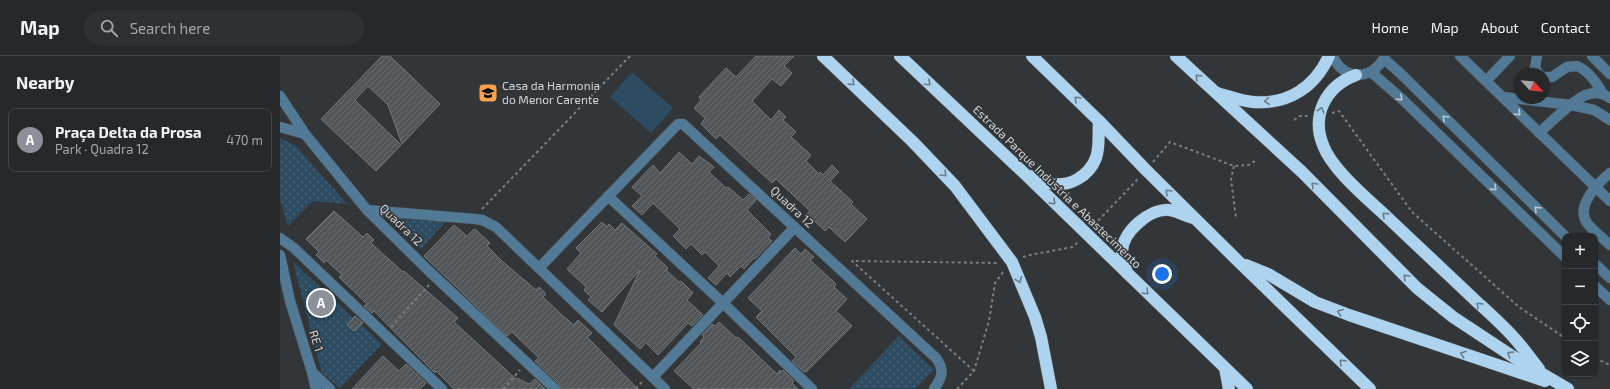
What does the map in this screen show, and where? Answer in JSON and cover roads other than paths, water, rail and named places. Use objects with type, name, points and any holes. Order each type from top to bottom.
[{"type":"highway","points":[[824,56],[913,142],[955,186],[1012,262],[1039,330],[1051,389]]},
{"type":"highway","name":"Estrada Parque Indústria e Abastecimento","points":[[900,56],[1025,174],[1247,389]]},
{"type":"highway","points":[[1032,56],[1370,389]]},
{"type":"highway","points":[[1176,56],[1302,172],[1417,288],[1453,317],[1512,356],[1567,389]]},
{"type":"highway","points":[[1214,92],[1252,102],[1275,100],[1293,95],[1309,85],[1316,78],[1322,71],[1329,56]]},
{"type":"highway","points":[[1356,75],[1345,79],[1333,90],[1324,102],[1319,116],[1319,130],[1323,146],[1332,162],[1369,200],[1516,339],[1543,374]]},
{"type":"highway","points":[[1025,174],[1052,184],[1073,182],[1079,178],[1090,167],[1095,159],[1098,150],[1099,121]]},
{"type":"highway","points":[[1128,274],[1122,251],[1126,238],[1142,220],[1150,214],[1169,210],[1196,219]]},
{"type":"highway","points":[[1240,262],[1268,274],[1315,302],[1342,313],[1567,389]]},
{"type":"highway","points":[[1225,368],[1230,389]]},
{"type":"street","points":[[1333,56],[1342,70],[1356,75],[1364,75],[1371,72],[1377,68],[1384,58],[1562,233]]},
{"type":"street","points":[[1460,56],[1610,201]]},
{"type":"street","points":[[1486,81],[1510,56]]},
{"type":"street","points":[[1535,68],[1537,56]]},
{"type":"street","points":[[1592,56],[1610,74]]},
{"type":"street","points":[[1550,77],[1567,66],[1577,66],[1590,76],[1606,96]]},
{"type":"street","points":[[1371,72],[1408,105],[1562,253]]},
{"type":"street","points":[[1539,133],[1571,105],[1588,94],[1606,96]]},
{"type":"street","points":[[280,96],[305,134],[367,210]]},
{"type":"street","points":[[1503,97],[1571,105],[1600,112],[1610,120]]},
{"type":"street","points":[[280,108],[297,122]]},
{"type":"street","name":"Quadra 12","points":[[539,268],[678,124],[683,124],[936,358],[940,364],[942,372],[941,379],[934,389]]},
{"type":"street","points":[[280,127],[305,134]]},
{"type":"street","points":[[1610,173],[1595,187],[1586,201],[1584,208],[1584,215],[1587,222],[1610,245]]},
{"type":"street","points":[[608,196],[723,303],[812,389]]},
{"type":"street","name":"Quadra 12","points":[[367,210],[482,220],[496,227],[665,389]]},
{"type":"street","name":"Quadra 12","points":[[367,210],[555,389]]},
{"type":"street","points":[[652,377],[794,228]]},
{"type":"street","points":[[280,238],[294,248],[442,389]]},
{"type":"street","name":"RE 1","points":[[280,255],[290,301],[316,389]]},
{"type":"street","points":[[1598,267],[1610,278]]},
{"type":"street","points":[[1598,289],[1610,300]]},
{"type":"street","points":[[280,291],[290,301]]},
{"type":"street","points":[[312,372],[330,389]]},
{"type":"place","name":"Casa da Harmonia do Menor Carente","points":[[488,93]]},
{"type":"place","name":"Praça Delta da Prosa","points":[[321,303]]}]
